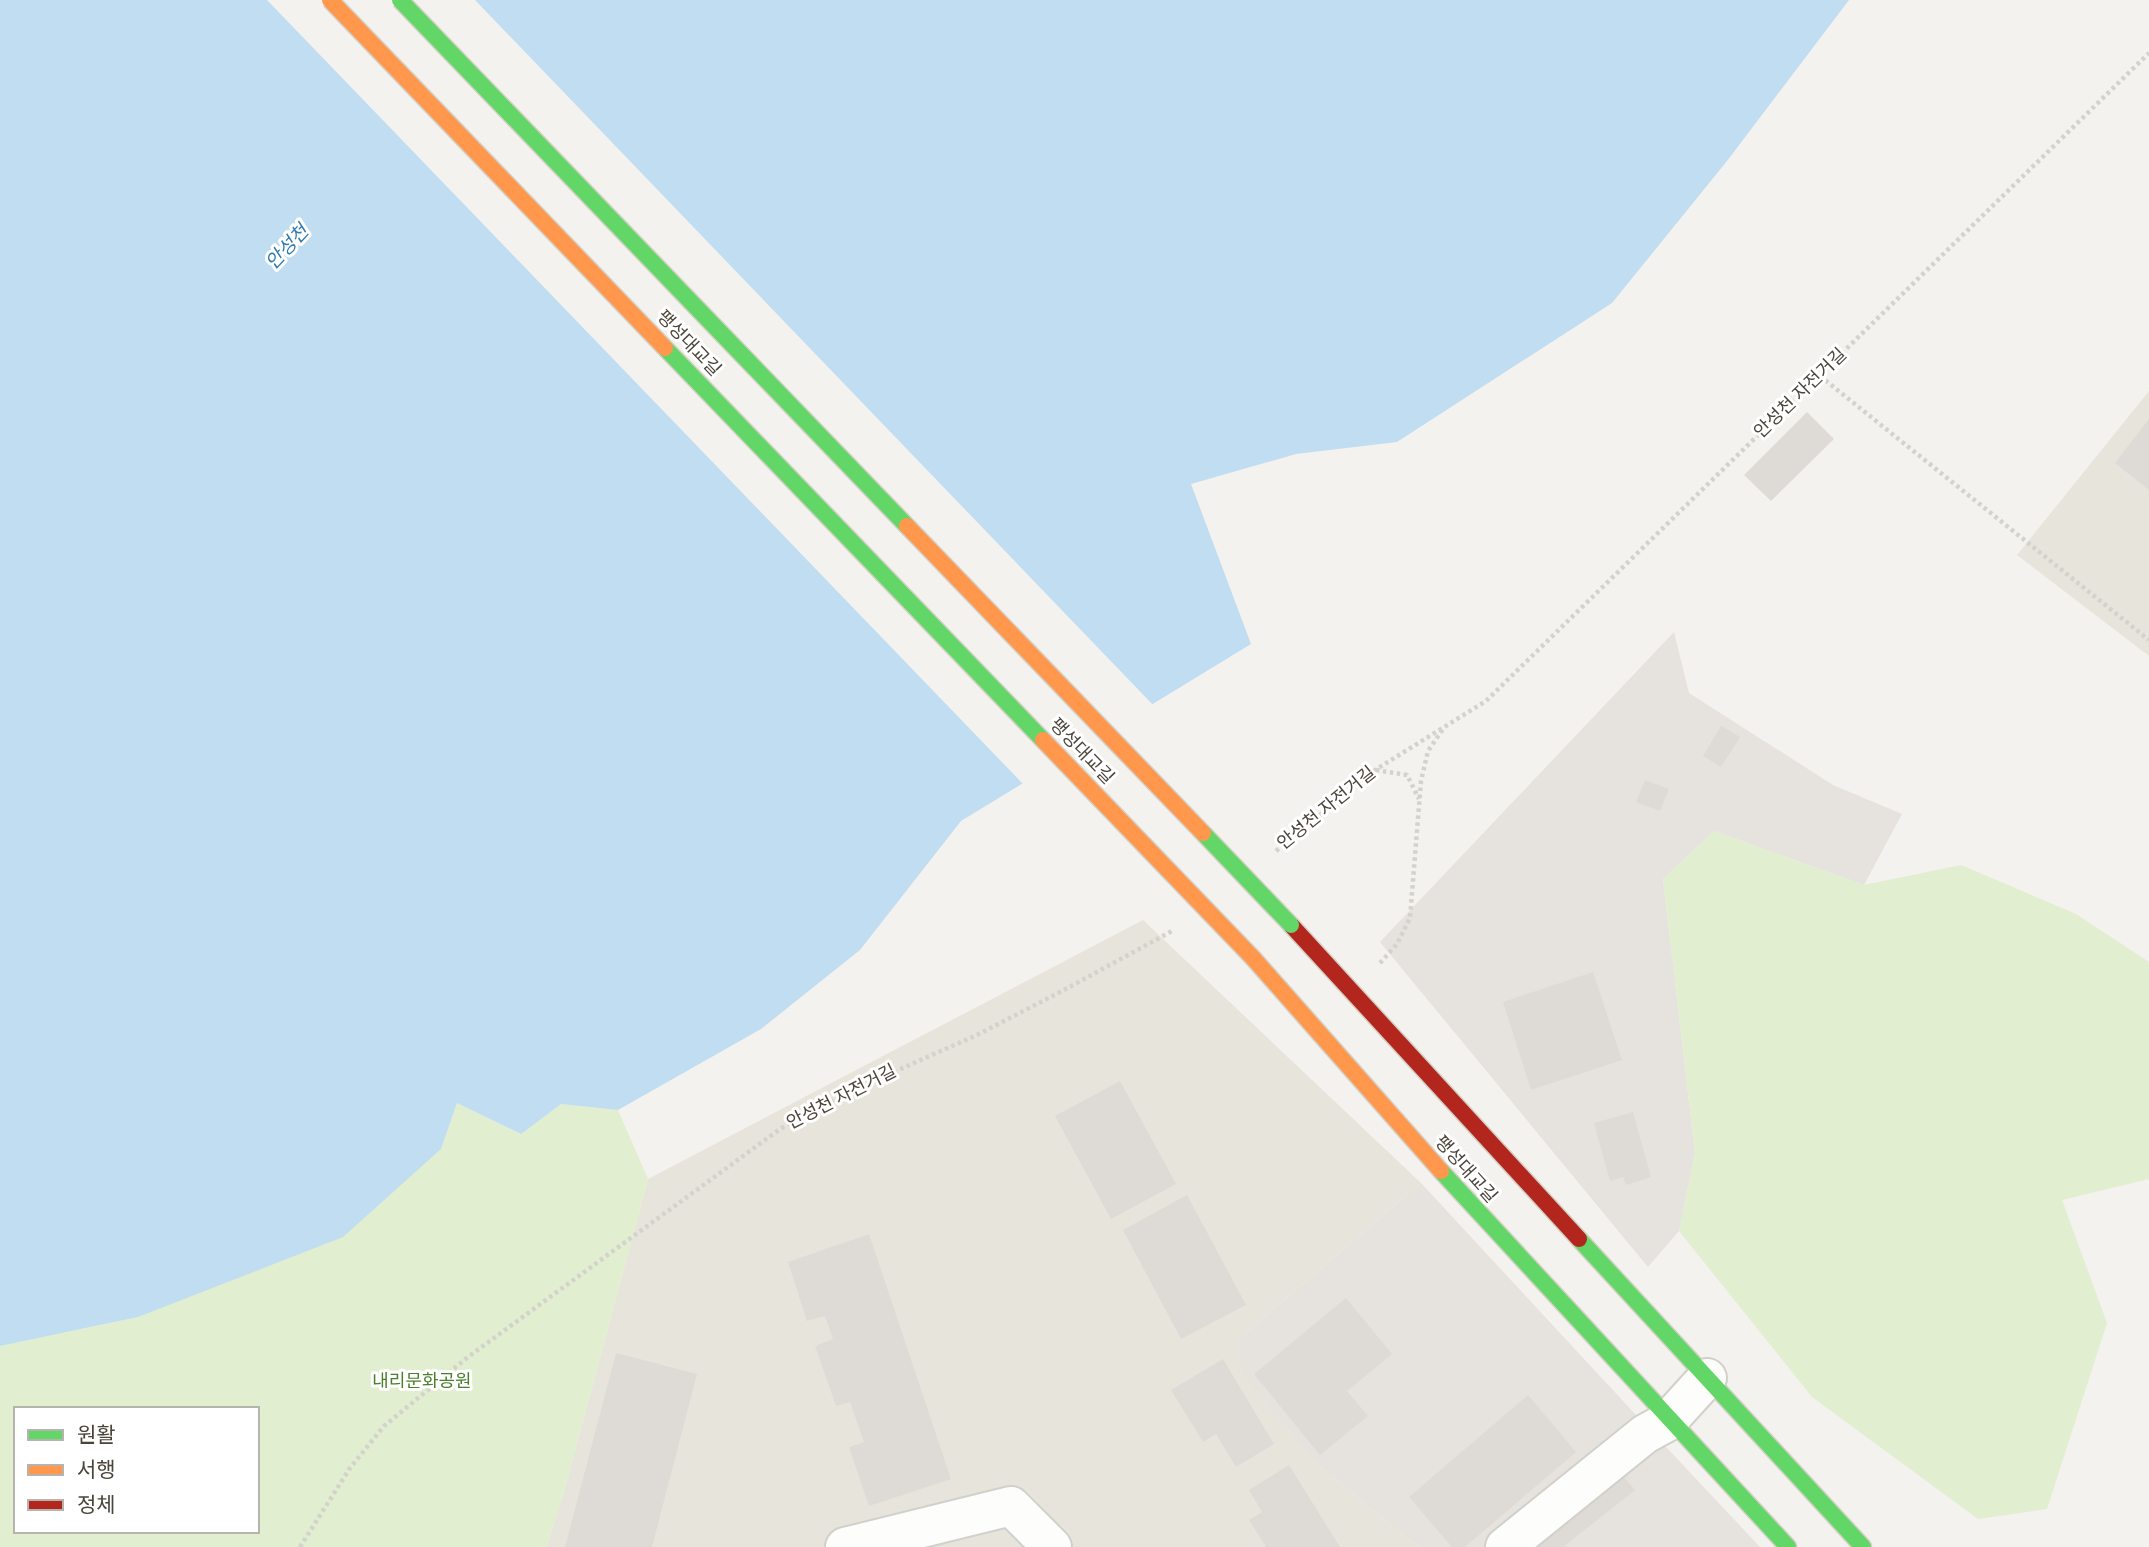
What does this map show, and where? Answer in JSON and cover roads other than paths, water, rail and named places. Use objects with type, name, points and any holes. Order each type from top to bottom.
[{"type":"main road","name":"팽성대교길","points":[[330,0],[1252,958],[1667,1422],[1788,1547]]},
{"type":"main road","name":"팽성대교길","points":[[400,0],[1291,925],[1863,1547]]},
{"type":"street","points":[[1505,1547],[1645,1434],[1667,1422],[1707,1378]]},
{"type":"street","points":[[845,1547],[1011,1506],[1052,1547]]},
{"type":"water","name":"안성천","points":[[0,0],[1849,0],[1727,161],[1612,303],[1397,442],[1296,454],[1191,484],[1251,644],[961,821],[860,950],[761,1029],[618,1110],[561,1104],[521,1134],[457,1103],[441,1149],[343,1237],[138,1317],[0,1346]]},
{"type":"park label","name":"내리문화공원","points":[[422,1382]]}]
